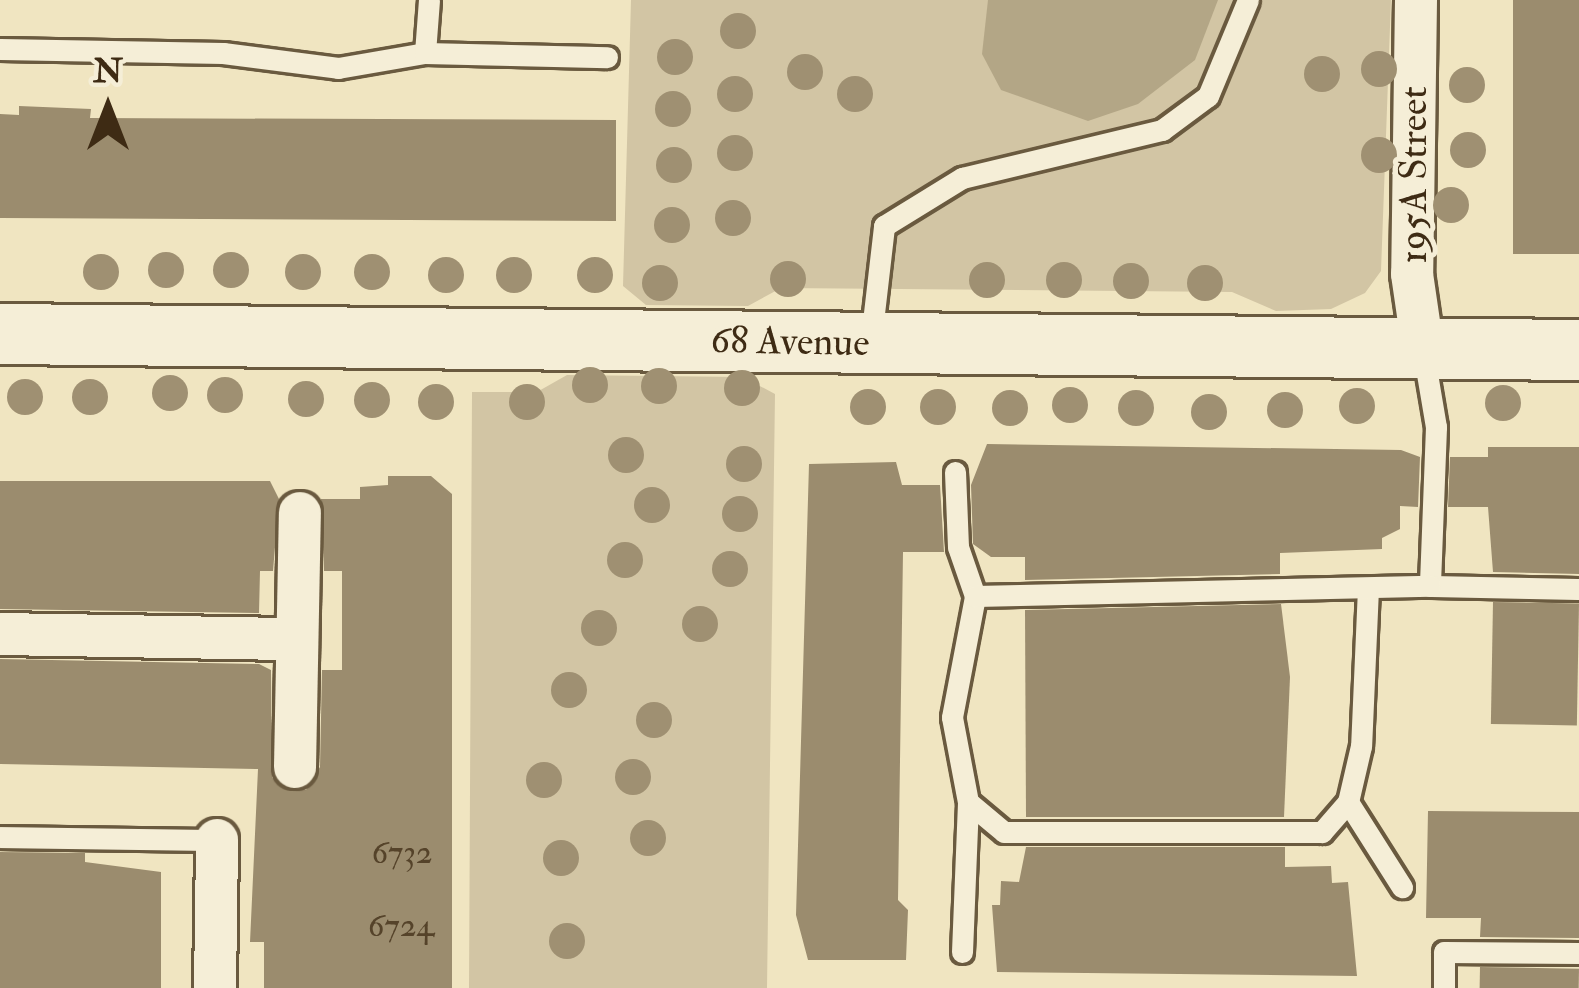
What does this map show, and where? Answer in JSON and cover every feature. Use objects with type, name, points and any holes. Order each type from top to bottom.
[{"type":"street","name":"195A Street","points":[[1416,0],[1412,274],[1423,349]]},
{"type":"street","name":"68 Avenue","points":[[0,334],[1579,350]]},
{"type":"street","points":[[295,767],[300,513]]},
{"type":"street","points":[[0,634],[297,639]]},
{"type":"street","points":[[215,988],[217,840]]},
{"type":"lane","points":[[425,53],[429,0]]},
{"type":"lane","points":[[872,343],[874,256],[884,226],[962,178],[1162,130],[1208,96],[1249,0]]},
{"type":"lane","points":[[0,49],[223,53],[338,68],[425,53],[608,57]]},
{"type":"lane","points":[[1423,349],[1436,427],[1430,586]]},
{"type":"lane","points":[[955,472],[958,547],[975,596],[952,717],[968,802],[962,952]]},
{"type":"lane","points":[[975,596],[1430,586],[1579,589]]},
{"type":"lane","points":[[968,802],[1004,832],[1322,832],[1348,802],[1361,746],[1368,588]]},
{"type":"lane","points":[[1348,802],[1402,887]]},
{"type":"lane","points":[[0,837],[217,840]]},
{"type":"lane","points":[[1444,988],[1444,952],[1579,953]]},
{"type":"shaded area","points":[[631,0],[1391,0],[1381,271],[1365,293],[1331,309],[1276,311],[1232,292],[781,288],[748,306],[646,305],[623,286]]},
{"type":"shaded area","points":[[988,0],[1218,0],[1195,60],[1138,104],[1088,121],[1001,90],[982,54]]},
{"type":"shaded area","points":[[567,375],[743,377],[775,394],[767,988],[469,988],[472,392],[537,392]]},
{"type":"building","points":[[1513,0],[1579,0],[1579,254],[1513,254]]},
{"type":"building","points":[[19,106],[91,109],[90,118],[616,120],[616,221],[0,218],[0,114],[19,115]]},
{"type":"building","points":[[987,444],[1401,450],[1420,457],[1418,507],[1400,506],[1400,529],[1382,538],[1382,549],[1280,553],[1280,574],[1025,580],[1025,557],[991,557],[973,544],[971,485]]},
{"type":"building","points":[[1488,447],[1579,447],[1579,574],[1493,572],[1488,507],[1448,507],[1450,457],[1488,457]]},
{"type":"building","points":[[896,462],[902,485],[940,485],[944,552],[903,552],[898,900],[908,910],[906,960],[808,960],[796,915],[809,464]]},
{"type":"building","points":[[388,476],[431,476],[452,494],[452,988],[264,988],[264,942],[250,942],[258,769],[0,764],[0,659],[259,664],[271,670],[272,778],[306,790],[320,767],[322,670],[342,670],[342,571],[324,571],[321,499],[360,499],[360,487],[388,485]]},
{"type":"building","points":[[0,481],[270,481],[279,499],[273,571],[260,571],[259,613],[0,609]]},
{"type":"building","points":[[1493,602],[1579,604],[1577,725],[1491,724]]},
{"type":"building","points":[[1281,604],[1290,677],[1284,817],[1026,817],[1025,610]]},
{"type":"building","points":[[1428,811],[1579,812],[1579,938],[1480,937],[1481,918],[1426,918]]},
{"type":"building","points":[[1026,847],[1285,847],[1285,867],[1331,866],[1332,883],[1348,882],[1357,976],[997,972],[992,905],[1000,905],[1001,881],[1019,882]]},
{"type":"building","points":[[0,852],[85,853],[85,862],[161,872],[161,988],[0,988]]},
{"type":"building","points":[[1480,967],[1579,969],[1579,988],[1480,988]]}]
